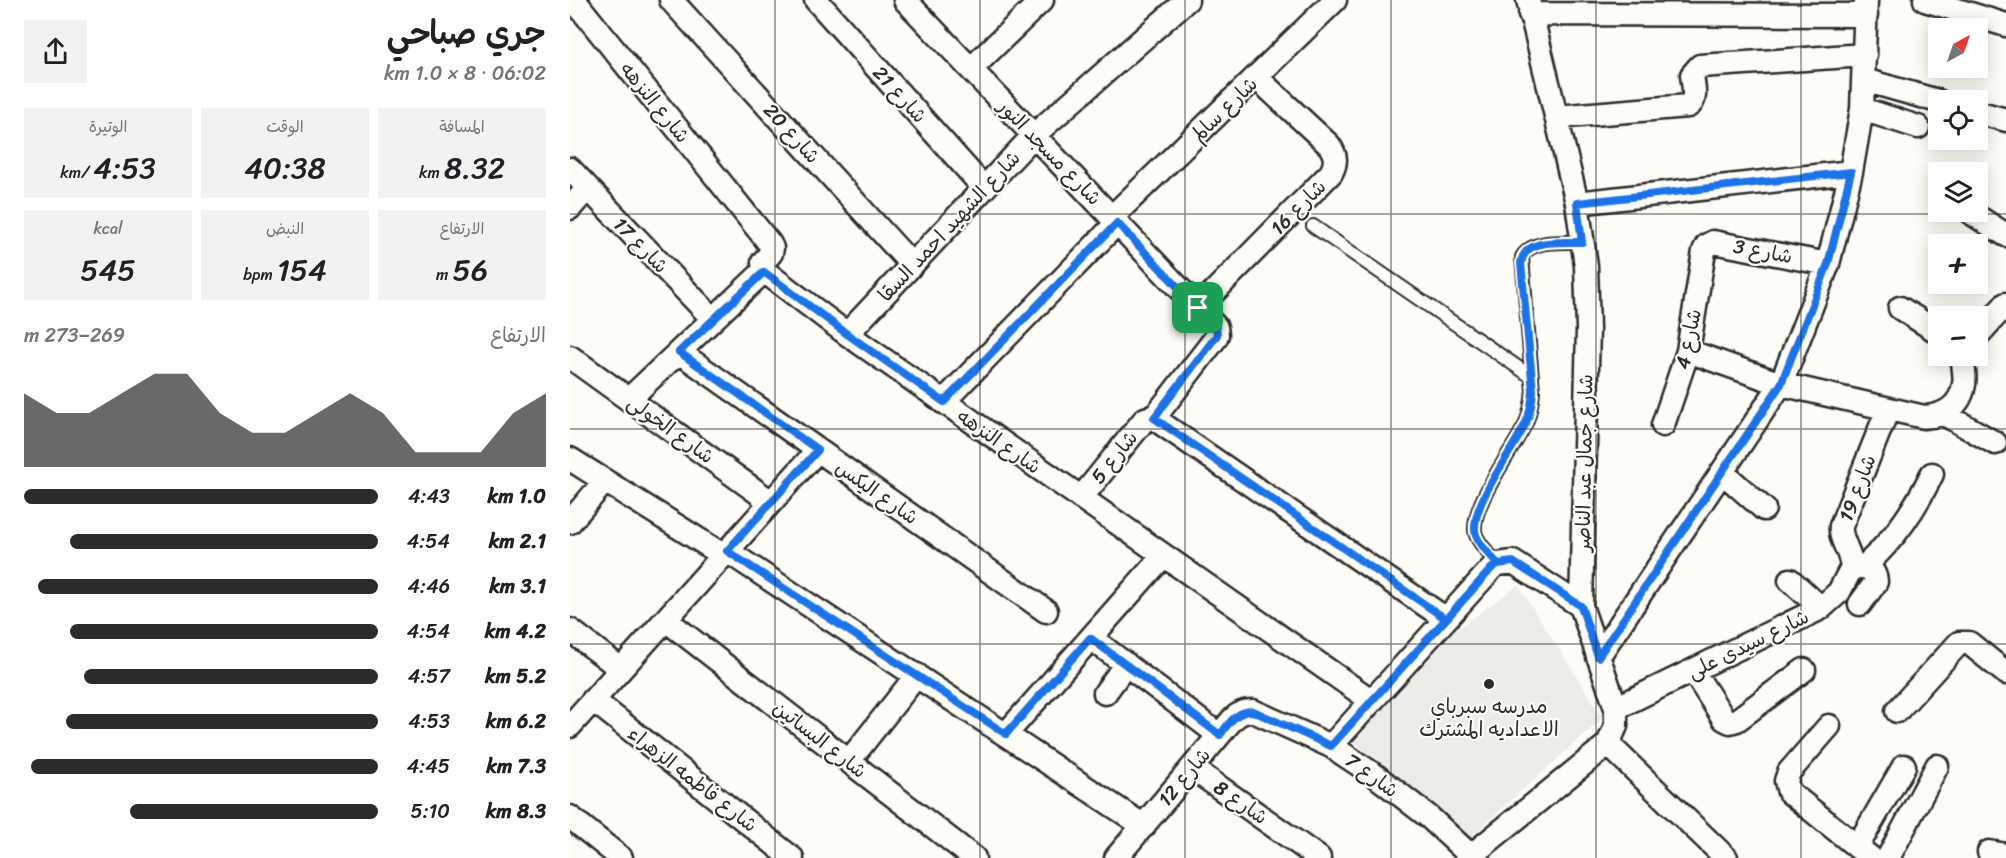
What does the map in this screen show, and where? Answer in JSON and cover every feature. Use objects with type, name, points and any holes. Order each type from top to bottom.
[{"type":"street","name":"شارع النزهه","points":[[574,0],[770,244],[771,253],[763,262],[764,272],[847,334],[1372,701]]},
{"type":"street","name":"شارع 20","points":[[672,0],[912,265]]},
{"type":"street","name":"شارع 21","points":[[816,0],[984,188]]},
{"type":"street","name":"شارع مسجد النور","points":[[905,0],[1216,327],[1217,335],[1154,418]]},
{"type":"street","points":[[971,69],[1042,0]]},
{"type":"street","name":"شارع الشهيد احمد السقا","points":[[847,334],[1034,135],[1187,0]]},
{"type":"street","name":"شارع سالم","points":[[944,402],[1115,220],[1335,0]]},
{"type":"street","points":[[1925,0],[2006,25]]},
{"type":"street","points":[[1529,7],[1866,7],[1862,109],[1851,172],[1828,264],[1781,384],[1598,657]]},
{"type":"street","name":"شارع جمال عبد الناصر","points":[[1529,7],[1577,203],[1586,266],[1588,329],[1581,606],[1616,708],[1616,726],[1608,744]]},
{"type":"street","points":[[1556,117],[1688,106],[1694,99],[1692,75],[1700,66],[1865,56]]},
{"type":"street","name":"شارع 16","points":[[1198,308],[1331,173],[1335,166],[1333,152],[1329,145],[1256,77]]},
{"type":"street","points":[[1864,80],[1928,98]]},
{"type":"street","points":[[1862,109],[1918,127]]},
{"type":"street","points":[[1988,115],[2006,120]]},
{"type":"street","name":"شارع 17","points":[[570,169],[713,319]]},
{"type":"street","points":[[1577,203],[1851,172]]},
{"type":"street","points":[[570,207],[587,189]]},
{"type":"street","points":[[1986,222],[2006,235]]},
{"type":"street","name":"شارع 3","points":[[1704,251],[1707,245],[1713,242],[1828,264]]},
{"type":"street","name":"شارع 4","points":[[1663,425],[1688,351],[1704,251]]},
{"type":"street","points":[[629,399],[764,272]]},
{"type":"street","points":[[1900,308],[1928,326]]},
{"type":"street","points":[[1988,325],[2004,309]]},
{"type":"street","points":[[1688,351],[1781,384],[1924,417],[1944,414],[1957,401],[1964,384],[1963,366]]},
{"type":"street","name":"شارع اليكس","points":[[679,352],[1046,611]]},
{"type":"street","name":"شارع الخولى","points":[[570,357],[771,502]]},
{"type":"street","name":"شارع 19","points":[[1859,567],[1840,536],[1841,526],[1888,409]]},
{"type":"street","points":[[1944,414],[1995,443]]},
{"type":"street","name":"شارع 5","points":[[1081,498],[1145,419],[1154,418],[1446,619]]},
{"type":"street","points":[[570,726],[818,450]]},
{"type":"street","points":[[570,459],[725,553],[917,675],[1144,826]]},
{"type":"street","points":[[1722,472],[1764,509]]},
{"type":"street","name":"شارع سيدى على","points":[[1616,708],[1821,608],[1839,592],[1859,567],[1886,546],[1904,524],[1932,474]]},
{"type":"street","points":[[570,522],[604,481]]},
{"type":"street","points":[[1006,734],[1162,556]]},
{"type":"street","points":[[1331,746],[1498,564],[1513,562],[1581,606]]},
{"type":"street","points":[[1859,567],[1873,571],[1876,582],[1860,604]]},
{"type":"street","points":[[1790,580],[1821,608]]},
{"type":"street","name":"شارع البساتين","points":[[666,620],[974,858]]},
{"type":"street","points":[[570,630],[621,669]]},
{"type":"street","points":[[1090,638],[1220,735]]},
{"type":"street","points":[[1897,711],[1959,643],[1969,643],[2006,673]]},
{"type":"street","points":[[1105,693],[1125,664]]},
{"type":"street","points":[[1693,671],[1724,719],[1730,722],[1737,720],[1804,670]]},
{"type":"street","points":[[849,761],[917,675]]},
{"type":"street","name":"شارع فاطمه الزهراء","points":[[593,700],[792,858]]},
{"type":"street","name":"شارع 12","points":[[1122,856],[1237,714],[1253,711],[1260,715]]},
{"type":"street","name":"شارع 7","points":[[1260,715],[1331,746],[1376,776],[1429,817],[1471,857]]},
{"type":"street","points":[[1829,726],[1789,772],[1786,787],[1789,792],[1864,853],[1904,766]]},
{"type":"street","points":[[1471,857],[1608,744],[1726,858]]},
{"type":"street","points":[[1888,858],[1937,766]]},
{"type":"street","name":"شارع 8","points":[[1192,768],[1319,858]]},
{"type":"street","points":[[570,817],[621,858]]},
{"type":"lane","points":[[1313,226],[1532,377]]},
{"type":"lane","points":[[1498,564],[1475,534],[1475,515],[1525,424],[1532,402],[1522,257],[1534,245],[1582,242]]},
{"type":"shaded area","name":"مدرسه سبرباي الاعداديه المشترك","points":[[1518,585],[1603,718],[1469,838],[1347,736],[1429,650]]},
{"type":"place","name":"مدرسه سبرباي الاعداديه المشترك","points":[[1489,684]]},
{"type":"route","points":[[1198,308],[1117,223],[944,402],[764,272],[679,352],[818,450],[727,551],[1006,734],[1090,638],[1220,735],[1237,714],[1253,711],[1331,746],[1492,568],[1498,564],[1513,562],[1581,606],[1598,657],[1781,384],[1828,264],[1851,172],[1577,203],[1582,242],[1534,245],[1525,252],[1521,263],[1533,391],[1532,402],[1525,424],[1479,506],[1474,524],[1479,542],[1498,564],[1446,619],[1154,418],[1217,335],[1216,327],[1198,308]]}]
